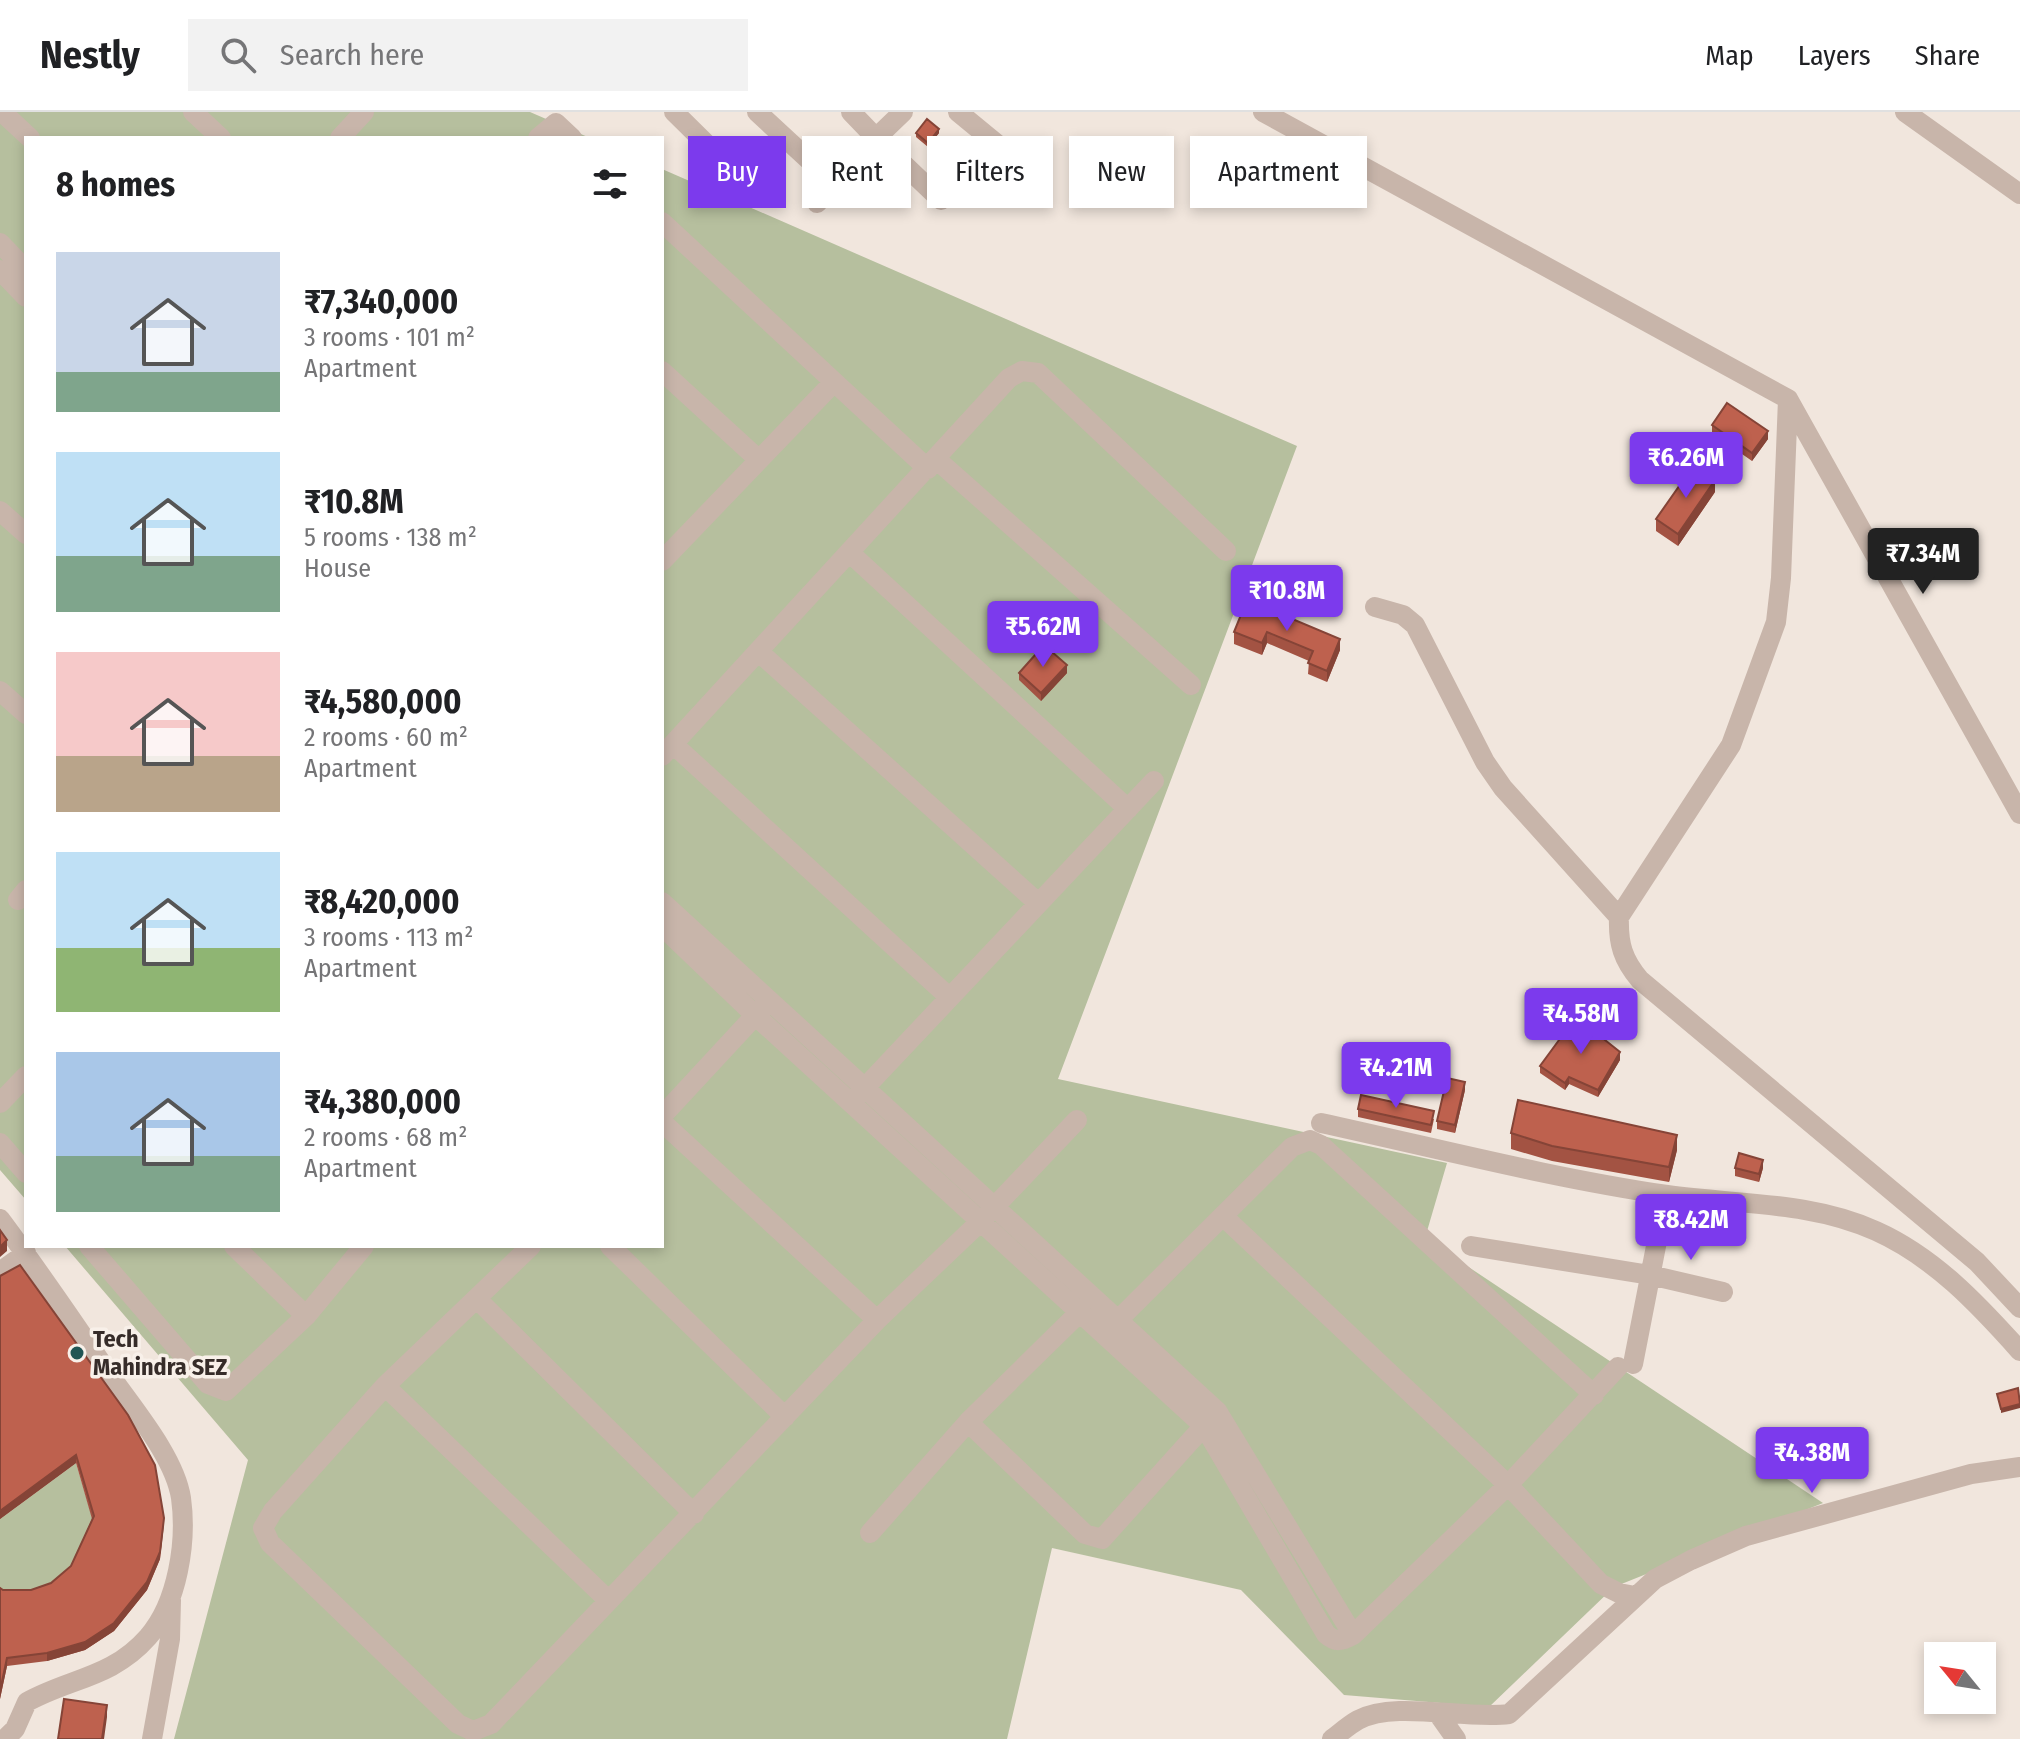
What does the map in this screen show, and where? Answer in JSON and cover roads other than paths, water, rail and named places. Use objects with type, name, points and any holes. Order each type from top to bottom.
[{"type":"street","points":[[2,112],[28,136]]},
{"type":"street","points":[[193,112],[219,136]]},
{"type":"street","points":[[342,136],[364,112]]},
{"type":"street","points":[[674,112],[698,136]]},
{"type":"street","points":[[757,112],[802,154]]},
{"type":"street","points":[[851,112],[874,136]]},
{"type":"street","points":[[878,136],[903,112]]},
{"type":"street","points":[[958,112],[987,136]]},
{"type":"street","points":[[1263,112],[1788,399],[2020,814]]},
{"type":"street","points":[[1905,112],[2020,194]]},
{"type":"street","points":[[540,136],[556,123],[570,136]]},
{"type":"street","points":[[911,171],[927,187]]},
{"type":"street","points":[[664,224],[834,382],[1191,685]]},
{"type":"street","points":[[0,243],[24,268]]},
{"type":"street","points":[[0,270],[24,295]]},
{"type":"street","points":[[949,997],[668,750],[1009,378],[1022,371],[1038,373],[1226,551]]},
{"type":"street","points":[[664,373],[759,460]]},
{"type":"street","points":[[664,557],[834,382]]},
{"type":"street","points":[[1788,399],[1776,622],[1731,745],[1619,917],[1618,938],[1625,963],[1640,980],[1977,1262],[2020,1308]]},
{"type":"street","points":[[0,511],[23,525]]},
{"type":"street","points":[[850,553],[1128,809]]},
{"type":"street","points":[[1375,607],[1403,615],[1415,625],[1485,762],[1503,788],[1619,917]]},
{"type":"street","points":[[759,652],[1038,903]]},
{"type":"street","points":[[0,691],[24,712]]},
{"type":"street","points":[[858,1095],[1154,781]]},
{"type":"street","points":[[666,917],[1210,1419],[1326,1634],[1342,1641],[1353,1635],[1508,1485],[1626,1366],[1650,1275],[1666,1195]]},
{"type":"street","points":[[664,1117],[762,1008]]},
{"type":"street","points":[[0,1103],[24,1078]]},
{"type":"street","points":[[529,1248],[385,1386],[273,1511],[263,1528],[270,1543],[458,1724],[473,1731],[491,1724],[607,1599],[694,1514],[877,1320],[988,1214],[1077,1120]]},
{"type":"street","points":[[664,1121],[877,1320]]},
{"type":"street","points":[[1321,1123],[1666,1195],[1800,1208],[1875,1230],[1946,1276],[2020,1351]]},
{"type":"street","points":[[1110,1328],[1292,1147],[1310,1140],[1321,1145],[1594,1395]]},
{"type":"street","points":[[0,1143],[24,1171]]},
{"type":"street","points":[[988,1214],[1080,1312],[1110,1328]]},
{"type":"street","points":[[1224,1217],[1508,1485],[1601,1584],[1619,1593],[1635,1596]]},
{"type":"street","points":[[0,1219],[162,1450],[181,1497],[180,1551],[171,1596],[170,1639],[152,1739]]},
{"type":"street","points":[[1471,1246],[1650,1275],[1723,1292]]},
{"type":"street","points":[[91,1248],[218,1390],[235,1386],[306,1316],[362,1248]]},
{"type":"street","points":[[236,1248],[306,1316]]},
{"type":"street","points":[[612,1248],[785,1417]]},
{"type":"street","points":[[0,1272],[26,1253]]},
{"type":"street","points":[[478,1300],[694,1514]]},
{"type":"street","points":[[870,1533],[968,1422],[1080,1312]]},
{"type":"street","points":[[385,1386],[607,1599]]},
{"type":"street","points":[[968,1422],[1085,1534],[1102,1539],[1210,1419]]},
{"type":"street","points":[[1332,1739],[1359,1719],[1390,1712],[1485,1717],[1509,1714],[1655,1579],[1746,1536],[1971,1474],[2020,1467]]},
{"type":"street","points":[[5,1739],[15,1729],[27,1702],[43,1693],[83,1682],[119,1663],[150,1636],[171,1596]]},
{"type":"street","points":[[1439,1715],[1456,1739]]},
{"type":"place","name":"Tech Mahindra SEZ","points":[[77,1353]]}]
